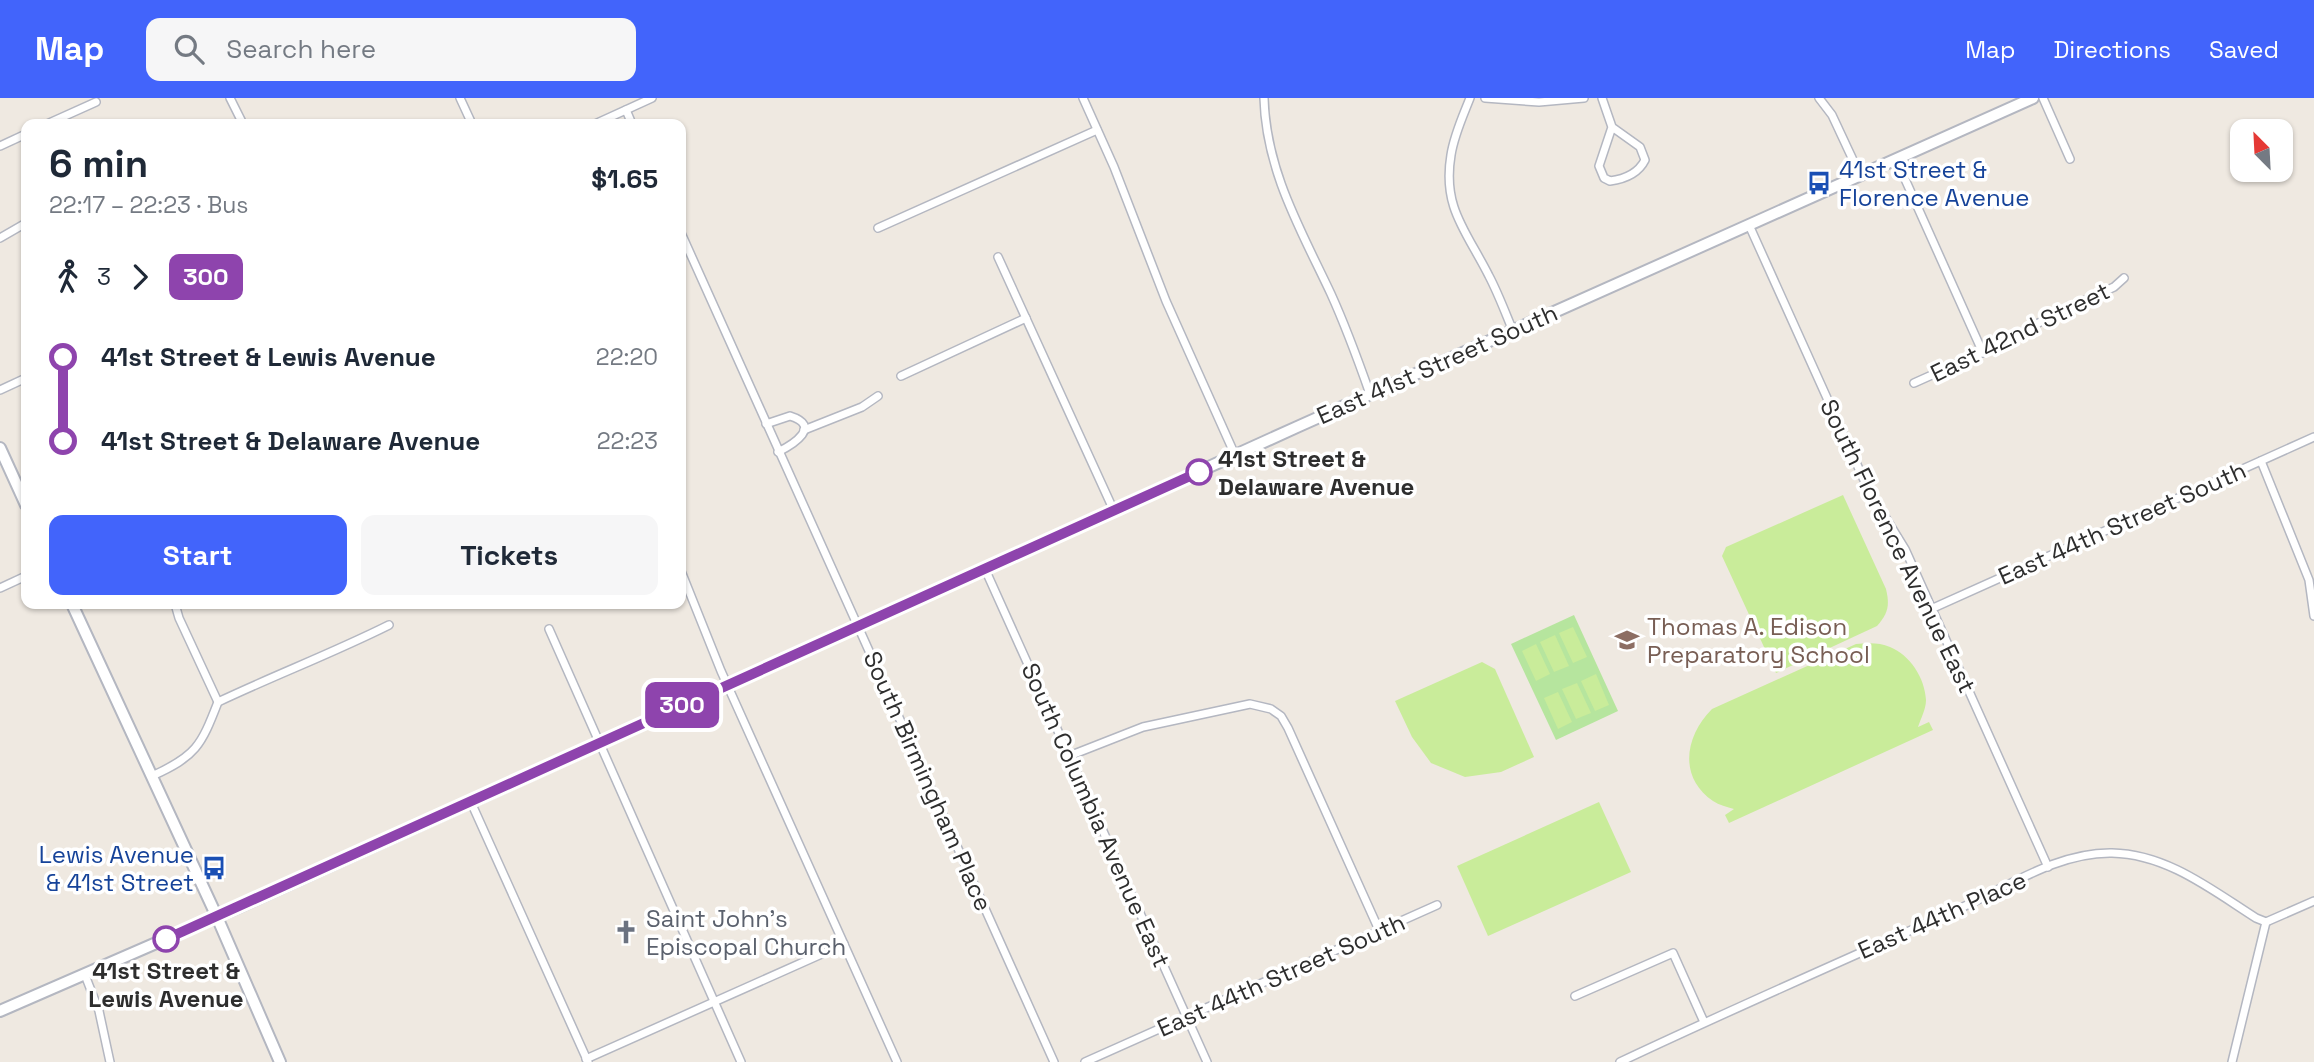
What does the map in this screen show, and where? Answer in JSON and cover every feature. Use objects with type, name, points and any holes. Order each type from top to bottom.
[{"type":"main road","name":"East 41st Street South","points":[[0,1011],[217,917],[1370,394],[2033,98]]},
{"type":"main road","points":[[0,448],[21,494]]},
{"type":"main road","points":[[74,609],[281,1062]]},
{"type":"street","points":[[230,98],[240,119]]},
{"type":"street","points":[[460,98],[470,119]]},
{"type":"street","points":[[606,119],[652,98]]},
{"type":"street","points":[[1083,98],[1166,300],[1236,455]]},
{"type":"street","points":[[1264,98],[1268,142],[1280,185],[1344,324],[1370,394]]},
{"type":"street","points":[[1470,98],[1450,157],[1453,206],[1467,239],[1489,276],[1513,331]]},
{"type":"street","points":[[1485,98],[1539,102],[1584,98]]},
{"type":"street","points":[[1602,98],[1612,127],[1640,147],[1645,160],[1637,172],[1610,181],[1604,178],[1599,166],[1612,127]]},
{"type":"street","points":[[1819,98],[1832,115],[1860,175]]},
{"type":"street","points":[[2043,98],[2070,159]]},
{"type":"street","points":[[58,119],[96,102]]},
{"type":"street","points":[[626,110],[630,119]]},
{"type":"street","points":[[878,228],[1097,130]]},
{"type":"street","points":[[0,146],[21,136]]},
{"type":"street","points":[[1896,159],[1983,353]]},
{"type":"street","name":"South Florence Avenue East","points":[[1749,225],[1868,489],[1905,549],[2048,867]]},
{"type":"street","points":[[0,238],[21,226]]},
{"type":"street","name":"South Birmingham Place","points":[[686,244],[1054,1062]]},
{"type":"street","points":[[998,257],[1114,511]]},
{"type":"street","name":"East 42nd Street","points":[[1914,383],[1983,353],[2051,316],[2114,287],[2124,278]]},
{"type":"street","points":[[901,376],[1026,318]]},
{"type":"street","points":[[0,390],[21,380]]},
{"type":"street","points":[[804,430],[862,407],[878,396]]},
{"type":"street","points":[[766,424],[790,416],[801,421],[804,430],[800,439],[778,452]]},
{"type":"street","name":"East 44th Street South","points":[[1931,609],[2314,438]]},
{"type":"street","points":[[2261,461],[2309,580],[2314,616]]},
{"type":"street","name":"South Columbia Avenue East","points":[[985,569],[1207,1062]]},
{"type":"street","points":[[0,588],[21,578]]},
{"type":"street","points":[[686,583],[728,685],[897,1062]]},
{"type":"street","points":[[176,609],[218,702]]},
{"type":"street","points":[[152,776],[190,755],[203,738],[218,702],[389,625]]},
{"type":"street","points":[[549,629],[741,1062]]},
{"type":"street","points":[[1069,756],[1143,727],[1250,704],[1271,709],[1281,716],[1288,728],[1379,930]]},
{"type":"street","points":[[470,800],[587,1060],[844,944]]},
{"type":"street","name":"East 44th Place","points":[[1620,1062],[1704,1022],[1957,911],[2048,867],[2076,857],[2114,853],[2153,860],[2186,874],[2266,922]]},
{"type":"street","points":[[2232,1062],[2266,922],[2314,901]]},
{"type":"street","name":"East 44th Street South","points":[[1086,1062],[1437,905]]},
{"type":"street","points":[[1575,996],[1673,953],[1704,1022]]},
{"type":"street","points":[[85,975],[99,1011],[110,1062]]},
{"type":"green space","points":[[1843,495],[1886,589],[1886,613],[1877,626],[1776,673],[1722,556],[1726,547]]},
{"type":"green space","points":[[1574,615],[1618,711],[1556,740],[1511,644]]},
{"type":"green space","points":[[1573,627],[1587,657],[1573,663],[1559,633]]},
{"type":"green space","points":[[1555,635],[1569,666],[1554,672],[1540,642]]},
{"type":"green space","points":[[1536,644],[1550,674],[1536,681],[1522,651]]},
{"type":"green space","points":[[1856,644],[1886,645],[1910,661],[1923,684],[1926,700],[1918,727],[1929,722],[1933,730],[1729,823],[1725,815],[1734,809],[1715,802],[1702,791],[1690,768],[1691,744],[1703,720],[1712,709]]},
{"type":"green space","points":[[1482,662],[1495,669],[1534,757],[1501,772],[1465,777],[1431,763],[1412,737],[1395,701]]},
{"type":"green space","points":[[1596,674],[1609,705],[1595,711],[1581,681]]},
{"type":"green space","points":[[1577,683],[1591,713],[1576,719],[1562,689]]},
{"type":"green space","points":[[1558,692],[1572,722],[1558,729],[1544,698]]},
{"type":"green space","points":[[1599,802],[1631,872],[1488,936],[1457,866]]},
{"type":"bus line","name":"300","points":[[166,939],[1199,472]]},
{"type":"place","name":"41st Street & Florence Avenue","points":[[1819,183]]},
{"type":"place","name":"41st Street & Delaware Avenue","points":[[1199,472]]},
{"type":"place","name":"Thomas A. Edison Preparatory School","points":[[1627,640]]},
{"type":"place","name":"Lewis Avenue & 41st Street","points":[[214,868]]},
{"type":"place","name":"Saint John's Episcopal Church","points":[[626,932]]},
{"type":"place","name":"41st Street & Lewis Avenue","points":[[166,939]]}]
